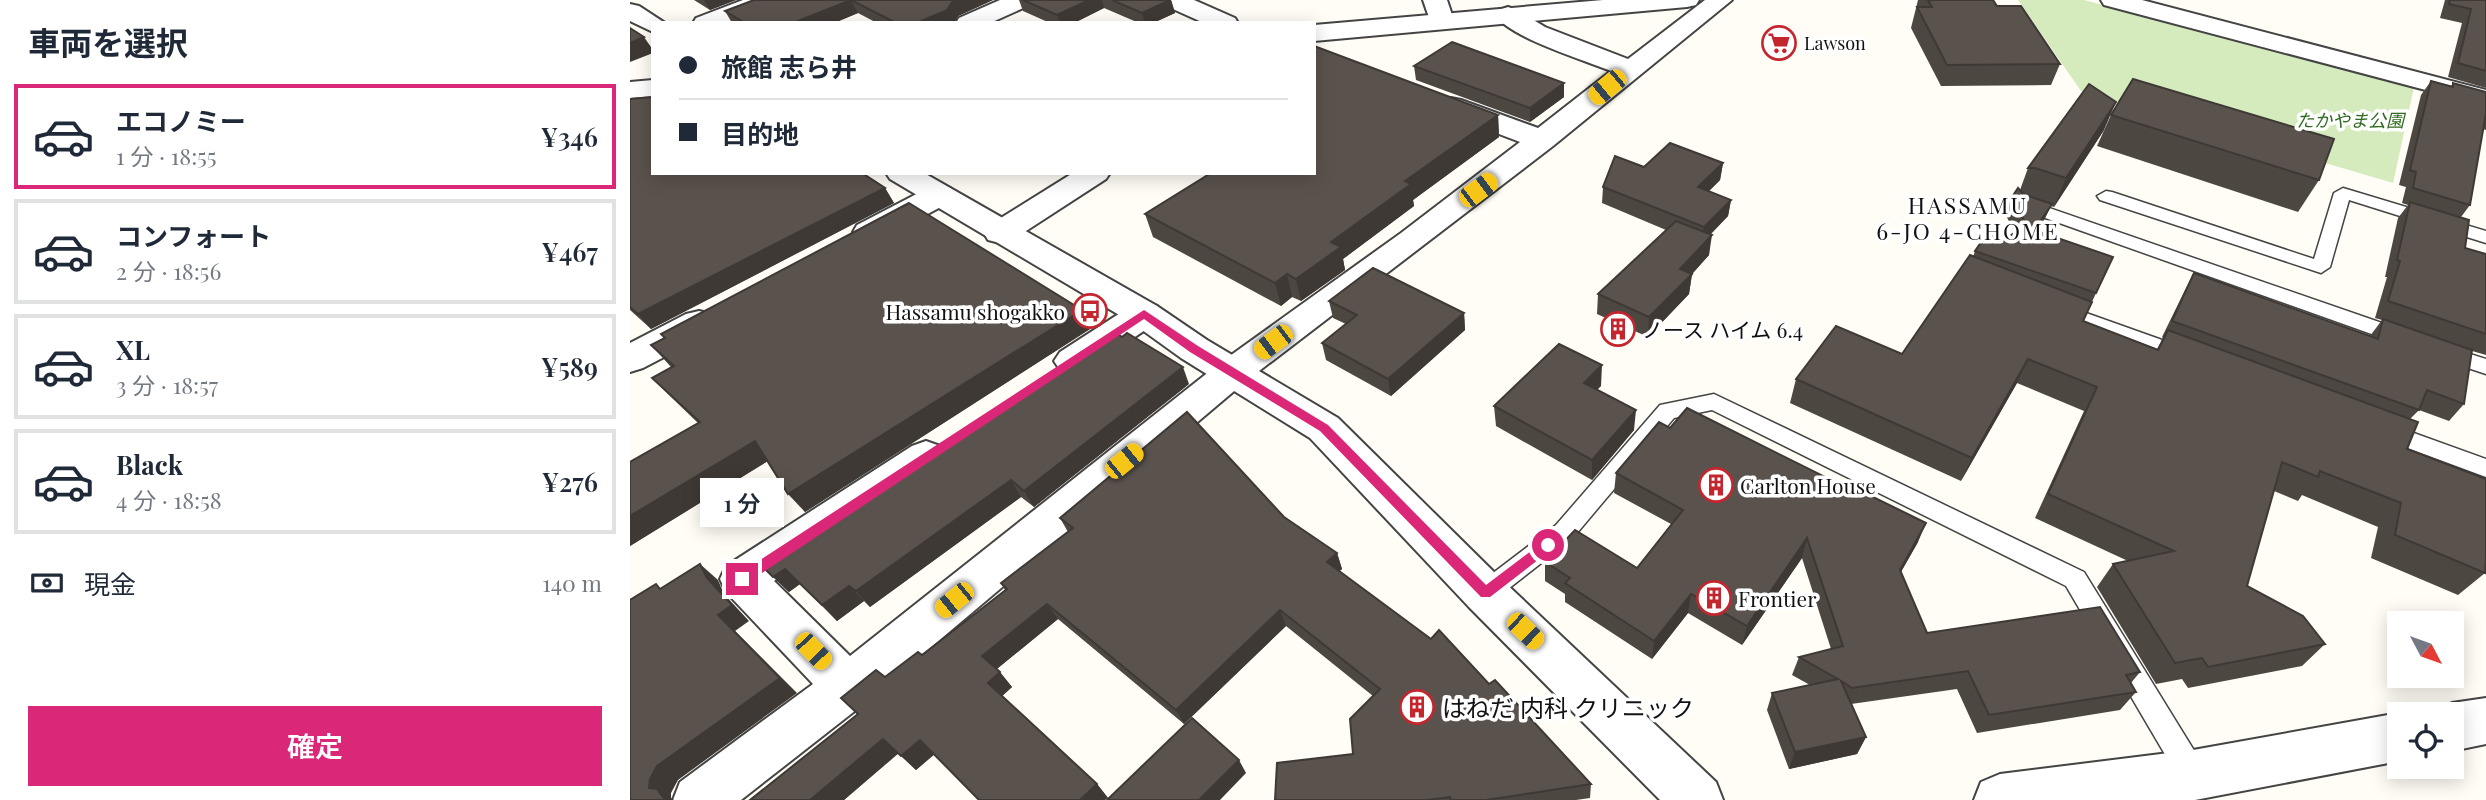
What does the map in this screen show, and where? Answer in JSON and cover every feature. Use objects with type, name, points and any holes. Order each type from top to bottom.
[{"type":"street","points":[[710,21],[766,0]]},
{"type":"street","points":[[973,21],[1021,0]]},
{"type":"street","points":[[1173,0],[1221,21]]},
{"type":"street","points":[[1318,45],[1438,10],[1508,15],[1687,0]]},
{"type":"street","points":[[699,800],[848,687],[1233,372],[1413,240],[1720,0]]},
{"type":"street","points":[[2113,0],[2486,98]]},
{"type":"street","points":[[630,11],[651,23]]},
{"type":"street","points":[[1508,15],[1536,33],[1629,69]]},
{"type":"street","points":[[630,90],[651,88]]},
{"type":"street","points":[[1426,96],[1543,140]]},
{"type":"street","points":[[904,175],[1000,233],[1144,314],[1324,428],[1485,593],[1697,800]]},
{"type":"street","points":[[1000,233],[1092,175]]},
{"type":"street","points":[[842,246],[939,195]]},
{"type":"street","points":[[633,354],[722,310]]},
{"type":"street","points":[[1041,382],[1144,314]]},
{"type":"street","points":[[848,687],[742,579],[960,435]]},
{"type":"street","points":[[2464,725],[2486,721]]},
{"type":"street","points":[[2000,800],[2193,775],[2387,739]]},
{"type":"lane","points":[[2106,196],[2321,267],[2343,194],[2486,237]]},
{"type":"lane","points":[[2023,204],[2486,367]]},
{"type":"lane","points":[[2035,300],[2203,363]]},
{"type":"lane","points":[[1485,593],[1564,532],[1667,411],[1713,402],[2075,579],[2193,775]]},
{"type":"lane","points":[[2370,425],[2486,468]]},
{"type":"green space","name":"たかやま公園","points":[[2018,0],[2084,0],[2414,87],[2393,183],[2081,91]]},
{"type":"building","points":[[754,0],[851,0],[798,21],[742,21],[725,11]]},
{"type":"building","points":[[851,0],[958,0],[952,2],[947,10],[922,21],[892,21]]},
{"type":"building","points":[[1023,0],[1089,0],[1057,15]]},
{"type":"building","points":[[1112,0],[1170,0],[1142,13]]},
{"type":"building","points":[[1928,0],[1993,0],[1997,6],[2021,6],[2060,64],[1947,65],[1917,7],[1932,7]]},
{"type":"building","points":[[2450,0],[2486,0],[2486,71],[2458,63],[2471,9],[2449,4]]},
{"type":"building","points":[[630,28],[644,37],[630,43]]},
{"type":"building","points":[[1452,42],[1564,83],[1530,108],[1414,66]]},
{"type":"building","points":[[1316,47],[1498,115],[1405,181],[1411,184],[1331,242],[1341,247],[1296,279],[1287,274],[1275,283],[1145,214],[1208,175],[1316,175]]},
{"type":"building","points":[[2133,79],[2334,139],[2319,180],[2111,115]]},
{"type":"building","points":[[2431,81],[2453,87],[2453,83],[2486,92],[2486,113],[2470,205],[2413,188],[2416,172],[2410,170]]},
{"type":"building","points":[[2089,84],[2116,102],[2066,178],[2028,168]]},
{"type":"building","points":[[651,97],[651,175],[865,175],[885,188],[638,314],[630,307],[630,99]]},
{"type":"building","points":[[1670,143],[1723,163],[1698,187],[1731,200],[1704,227],[1603,187],[1615,156],[1644,167]]},
{"type":"building","points":[[2018,188],[2023,194],[2052,204],[2034,230],[2113,257],[2096,293],[1975,251],[1991,228],[2001,241],[2024,227],[2028,228],[2012,197]]},
{"type":"building","points":[[2410,202],[2469,220],[2465,248],[2486,254],[2486,334],[2388,301],[2400,261],[2397,260]]},
{"type":"building","points":[[909,203],[1082,310],[788,494],[755,441],[630,516],[630,462],[700,422],[652,378],[674,366],[651,345],[665,338],[661,334]]},
{"type":"building","points":[[1676,221],[1712,235],[1680,269],[1692,274],[1649,317],[1598,294]]},
{"type":"building","points":[[1970,255],[2092,302],[2083,321],[2158,350],[2168,330],[2418,422],[2407,449],[2486,479],[2485,573],[2395,535],[2401,503],[2320,471],[2318,477],[2282,462],[2247,586],[2303,616],[2325,644],[2208,667],[2202,658],[2175,663],[2113,564],[2174,551],[2048,494],[2097,387],[2028,359],[1972,458],[1796,379],[1836,326],[1902,354]]},
{"type":"building","points":[[1373,268],[1464,313],[1388,379],[1322,343],[1357,315],[1329,301]]},
{"type":"building","points":[[2194,273],[2378,339],[2383,319],[2472,350],[2464,404],[2427,390],[2419,410],[2172,321]]},
{"type":"building","points":[[1115,332],[1122,337],[1127,333],[1183,367],[1024,491],[1011,480],[856,591],[849,586],[822,605],[785,569],[773,577],[762,566]]},
{"type":"building","points":[[1559,344],[1602,365],[1584,383],[1636,410],[1592,460],[1494,406]]},
{"type":"building","points":[[1687,408],[1861,495],[1863,492],[1926,523],[1900,570],[1927,633],[2100,607],[2140,672],[2126,675],[2136,692],[1989,715],[1968,671],[1852,688],[1841,681],[1866,737],[1795,752],[1772,693],[1838,679],[1799,657],[1843,646],[1807,538],[1747,626],[1691,594],[1654,641],[1565,583],[1570,578],[1545,562],[1575,530],[1637,568],[1683,510],[1616,473],[1659,422],[1670,428]]},
{"type":"building","points":[[1187,412],[1284,517],[1337,553],[1327,562],[1431,639],[1439,630],[1489,684],[1495,680],[1591,784],[1486,800],[1451,800],[1450,797],[1427,800],[1275,800],[1277,763],[1353,754],[1350,719],[1380,689],[1280,610],[1176,710],[1047,604],[982,656],[1000,672],[988,683],[1097,784],[1080,800],[979,800],[920,740],[901,756],[883,739],[810,800],[750,800],[858,714],[841,698],[876,670],[885,677],[918,652],[922,655],[1007,589],[1001,583],[1073,528],[1060,518]]},
{"type":"building","points":[[700,564],[707,578],[732,605],[718,615],[780,678],[657,766],[650,779],[649,788],[657,789],[665,800],[630,800],[630,600],[656,584],[660,589]]},
{"type":"building","points":[[1192,718],[1239,760],[1199,800],[1107,800]]},
{"type":"place","name":"Lawson","points":[[1779,43]]},
{"type":"place","name":"Hassamu shogakko","points":[[1090,311]]},
{"type":"place","name":"ノース ハイム 6.4","points":[[1618,329]]},
{"type":"place","name":"Carlton House","points":[[1716,485]]},
{"type":"place","name":"Frontier","points":[[1714,598]]},
{"type":"place","name":"はねだ 内科 クリニック","points":[[1417,707]]},
{"type":"district","name":"HASSAMU 6-JO 4-CHOME","points":[[1968,217]]},
{"type":"route","points":[[742,579],[1144,314],[1194,349],[1324,428],[1485,593],[1548,545]]}]
